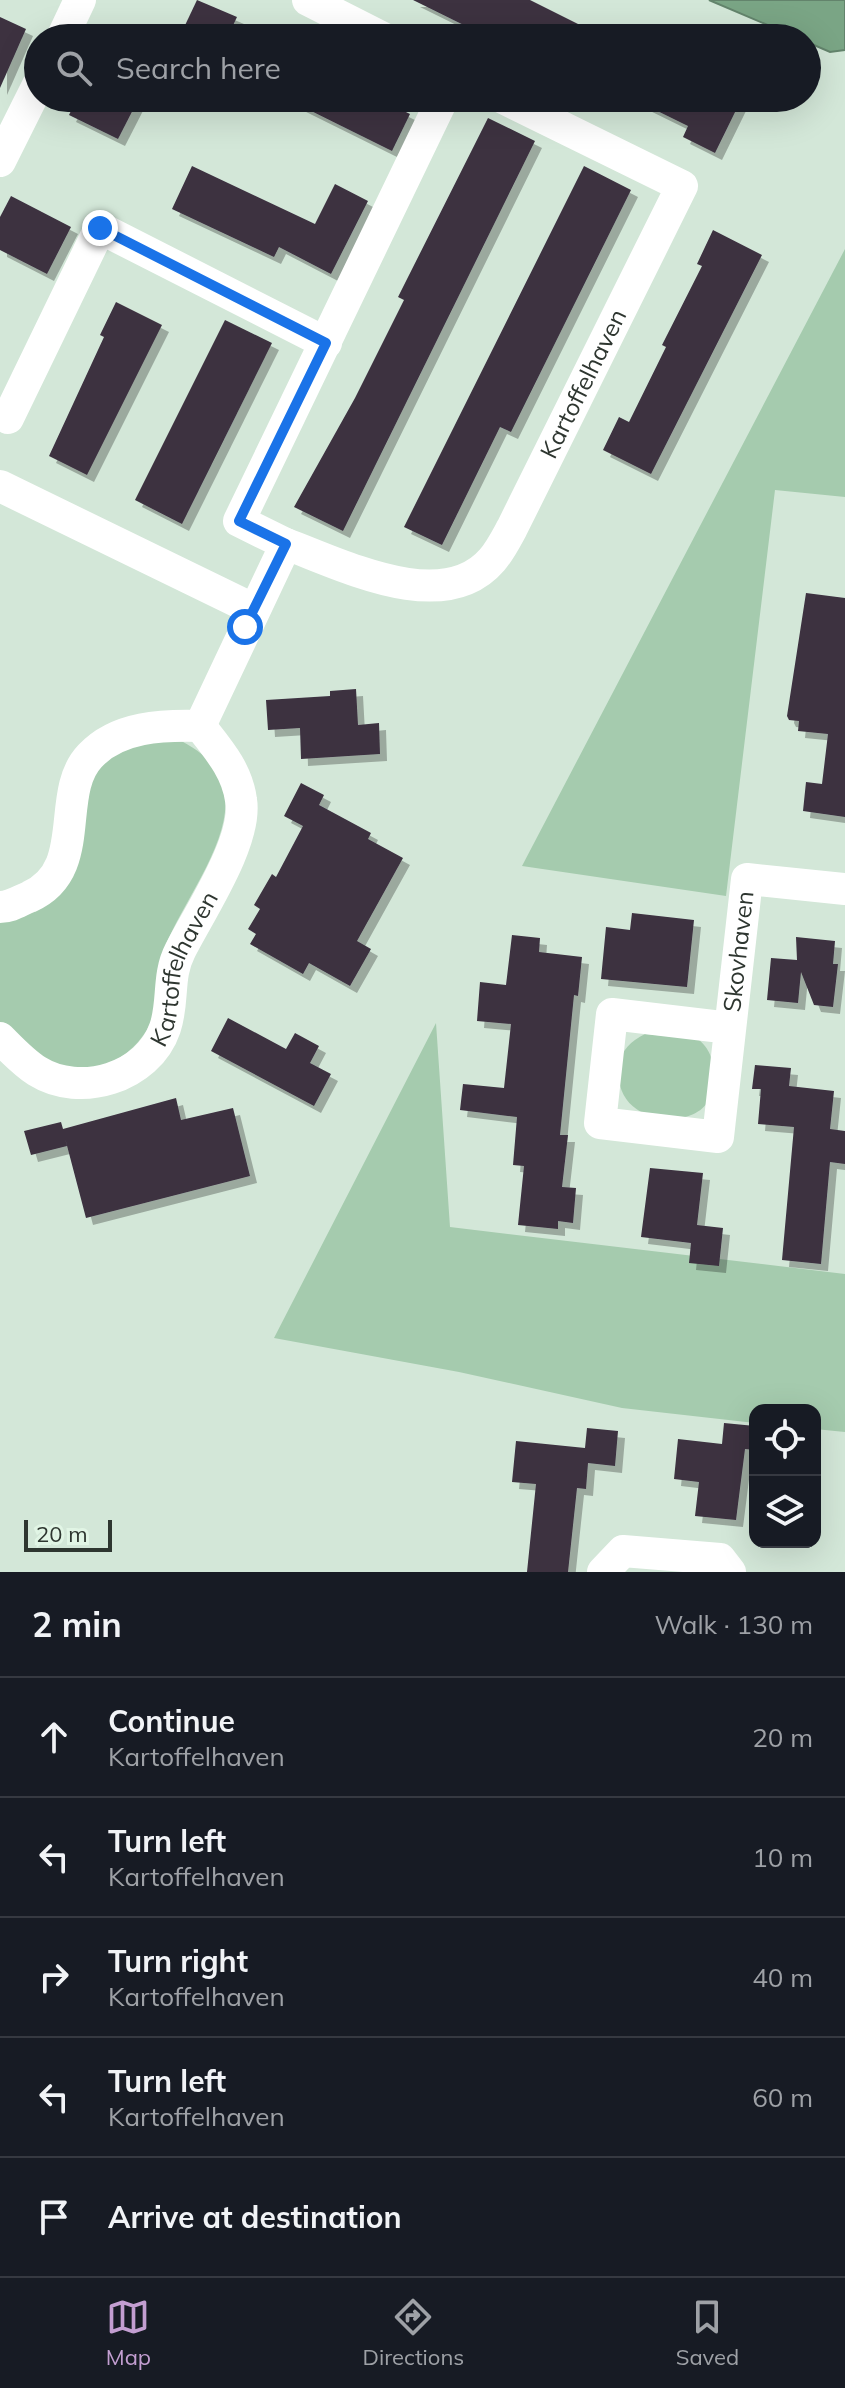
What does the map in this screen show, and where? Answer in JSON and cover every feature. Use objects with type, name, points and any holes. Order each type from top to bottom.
[{"type":"street","points":[[69,24],[80,0]]},
{"type":"street","points":[[308,0],[355,24]]},
{"type":"street","points":[[0,161],[24,112]]},
{"type":"street","name":"Kartoffelhaven","points":[[436,112],[239,521],[286,544],[394,584],[435,586],[462,580],[491,562],[512,528],[682,186],[531,112]]},
{"type":"street","points":[[8,418],[100,228],[326,343]]},
{"type":"street","points":[[0,486],[253,609]]},
{"type":"street","points":[[0,907],[37,894],[55,877],[68,848],[75,784],[90,756],[119,735],[163,725],[200,726],[286,544]]},
{"type":"street","name":"Kartoffelhaven","points":[[0,1038],[37,1071],[56,1079],[102,1082],[125,1074],[147,1056],[165,1029],[171,967],[237,837],[242,802],[234,773],[200,726]]},
{"type":"street","name":"Skovhaven","points":[[730,1028],[612,1014],[600,1123],[718,1137],[747,879],[845,889]]},
{"type":"street","points":[[603,1572],[623,1551],[720,1559],[730,1572]]},
{"type":"shaded area","points":[[709,0],[845,0],[845,50],[830,52],[821,48],[821,24],[765,24]]},
{"type":"shaded area","points":[[845,249],[845,497],[775,490],[726,896],[522,866]]},
{"type":"shaded area","points":[[177,739],[207,759],[222,782],[225,809],[219,836],[207,865],[162,955],[154,1014],[138,1043],[111,1063],[79,1071],[62,1070],[46,1064],[0,1024],[0,919],[79,858],[90,786],[98,769],[124,745]]},
{"type":"shaded area","points":[[436,1023],[450,1227],[845,1274],[845,1432],[821,1430],[821,1404],[749,1404],[749,1422],[622,1408],[459,1372],[274,1338]]},
{"type":"shaded area","points":[[645,1034],[698,1039],[707,1049],[712,1064],[711,1083],[708,1101],[700,1110],[672,1119],[656,1117],[640,1112],[628,1101],[620,1086],[620,1060],[628,1047]]},
{"type":"building","points":[[197,0],[237,17],[234,24],[186,24]]},
{"type":"building","points":[[413,0],[530,0],[578,24],[462,24]]},
{"type":"building","points":[[0,17],[24,28],[24,34],[0,88]]},
{"type":"building","points":[[70,112],[132,112],[118,139],[69,115]]},
{"type":"building","points":[[313,112],[410,114],[392,151]]},
{"type":"building","points":[[660,112],[735,112],[715,153],[683,137],[688,126]]},
{"type":"building","points":[[488,118],[535,141],[343,531],[294,507],[355,398],[404,300],[398,297]]},
{"type":"building","points":[[192,166],[315,224],[335,184],[368,201],[331,274],[279,247],[274,257],[172,209]]},
{"type":"building","points":[[584,166],[631,190],[511,432],[500,427],[442,545],[404,527]]},
{"type":"building","points":[[11,196],[71,227],[47,274],[0,250],[0,217]]},
{"type":"building","points":[[713,230],[762,255],[651,474],[603,450],[619,417],[629,422],[666,347],[662,345],[702,266],[697,264]]},
{"type":"building","points":[[116,302],[162,325],[87,475],[49,456],[104,337],[100,335]]},
{"type":"building","points":[[225,320],[272,343],[182,524],[135,500]]},
{"type":"building","points":[[806,593],[845,598],[845,817],[803,811],[806,782],[822,784],[828,734],[798,731],[799,721],[789,720],[787,716]]},
{"type":"building","points":[[356,689],[358,725],[379,723],[380,754],[301,759],[300,728],[268,730],[266,700],[330,696],[330,691]]},
{"type":"building","points":[[301,783],[324,795],[319,805],[371,833],[368,839],[403,858],[357,941],[371,949],[350,986],[309,963],[303,974],[250,944],[256,934],[248,929],[260,909],[254,905],[272,874],[276,877],[303,826],[284,816]]},
{"type":"building","points":[[632,913],[694,920],[687,987],[601,979],[606,927],[630,930]]},
{"type":"building","points":[[512,935],[540,938],[539,952],[582,957],[578,996],[574,995],[560,1135],[568,1135],[562,1187],[576,1188],[573,1223],[558,1221],[558,1229],[518,1225],[524,1166],[513,1165],[517,1117],[460,1110],[463,1084],[504,1088],[511,1024],[477,1021],[480,982],[506,985]]},
{"type":"building","points":[[796,937],[835,941],[833,964],[838,964],[833,1007],[814,1005],[801,972],[798,1003],[767,1000],[771,958],[797,960]]},
{"type":"building","points":[[228,1018],[286,1049],[295,1033],[319,1046],[310,1063],[331,1074],[314,1106],[211,1051]]},
{"type":"building","points":[[755,1065],[791,1068],[789,1086],[834,1091],[830,1129],[845,1131],[845,1164],[830,1162],[821,1264],[782,1260],[794,1127],[758,1124],[761,1089],[752,1089]]},
{"type":"building","points":[[176,1098],[181,1120],[233,1108],[250,1176],[86,1218],[65,1138],[67,1146],[31,1155],[24,1131],[61,1122],[63,1129]]},
{"type":"building","points":[[650,1168],[703,1173],[697,1225],[723,1228],[719,1266],[689,1263],[691,1243],[641,1237]]},
{"type":"building","points":[[724,1423],[749,1425],[749,1449],[745,1449],[736,1520],[695,1516],[699,1482],[674,1479],[678,1439],[722,1444]]},
{"type":"building","points":[[587,1428],[618,1431],[615,1466],[588,1463],[586,1489],[577,1488],[568,1572],[527,1572],[536,1484],[512,1482],[516,1441],[585,1448]]},
{"type":"route","points":[[100,228],[326,343],[239,521],[286,544],[245,627]]}]
